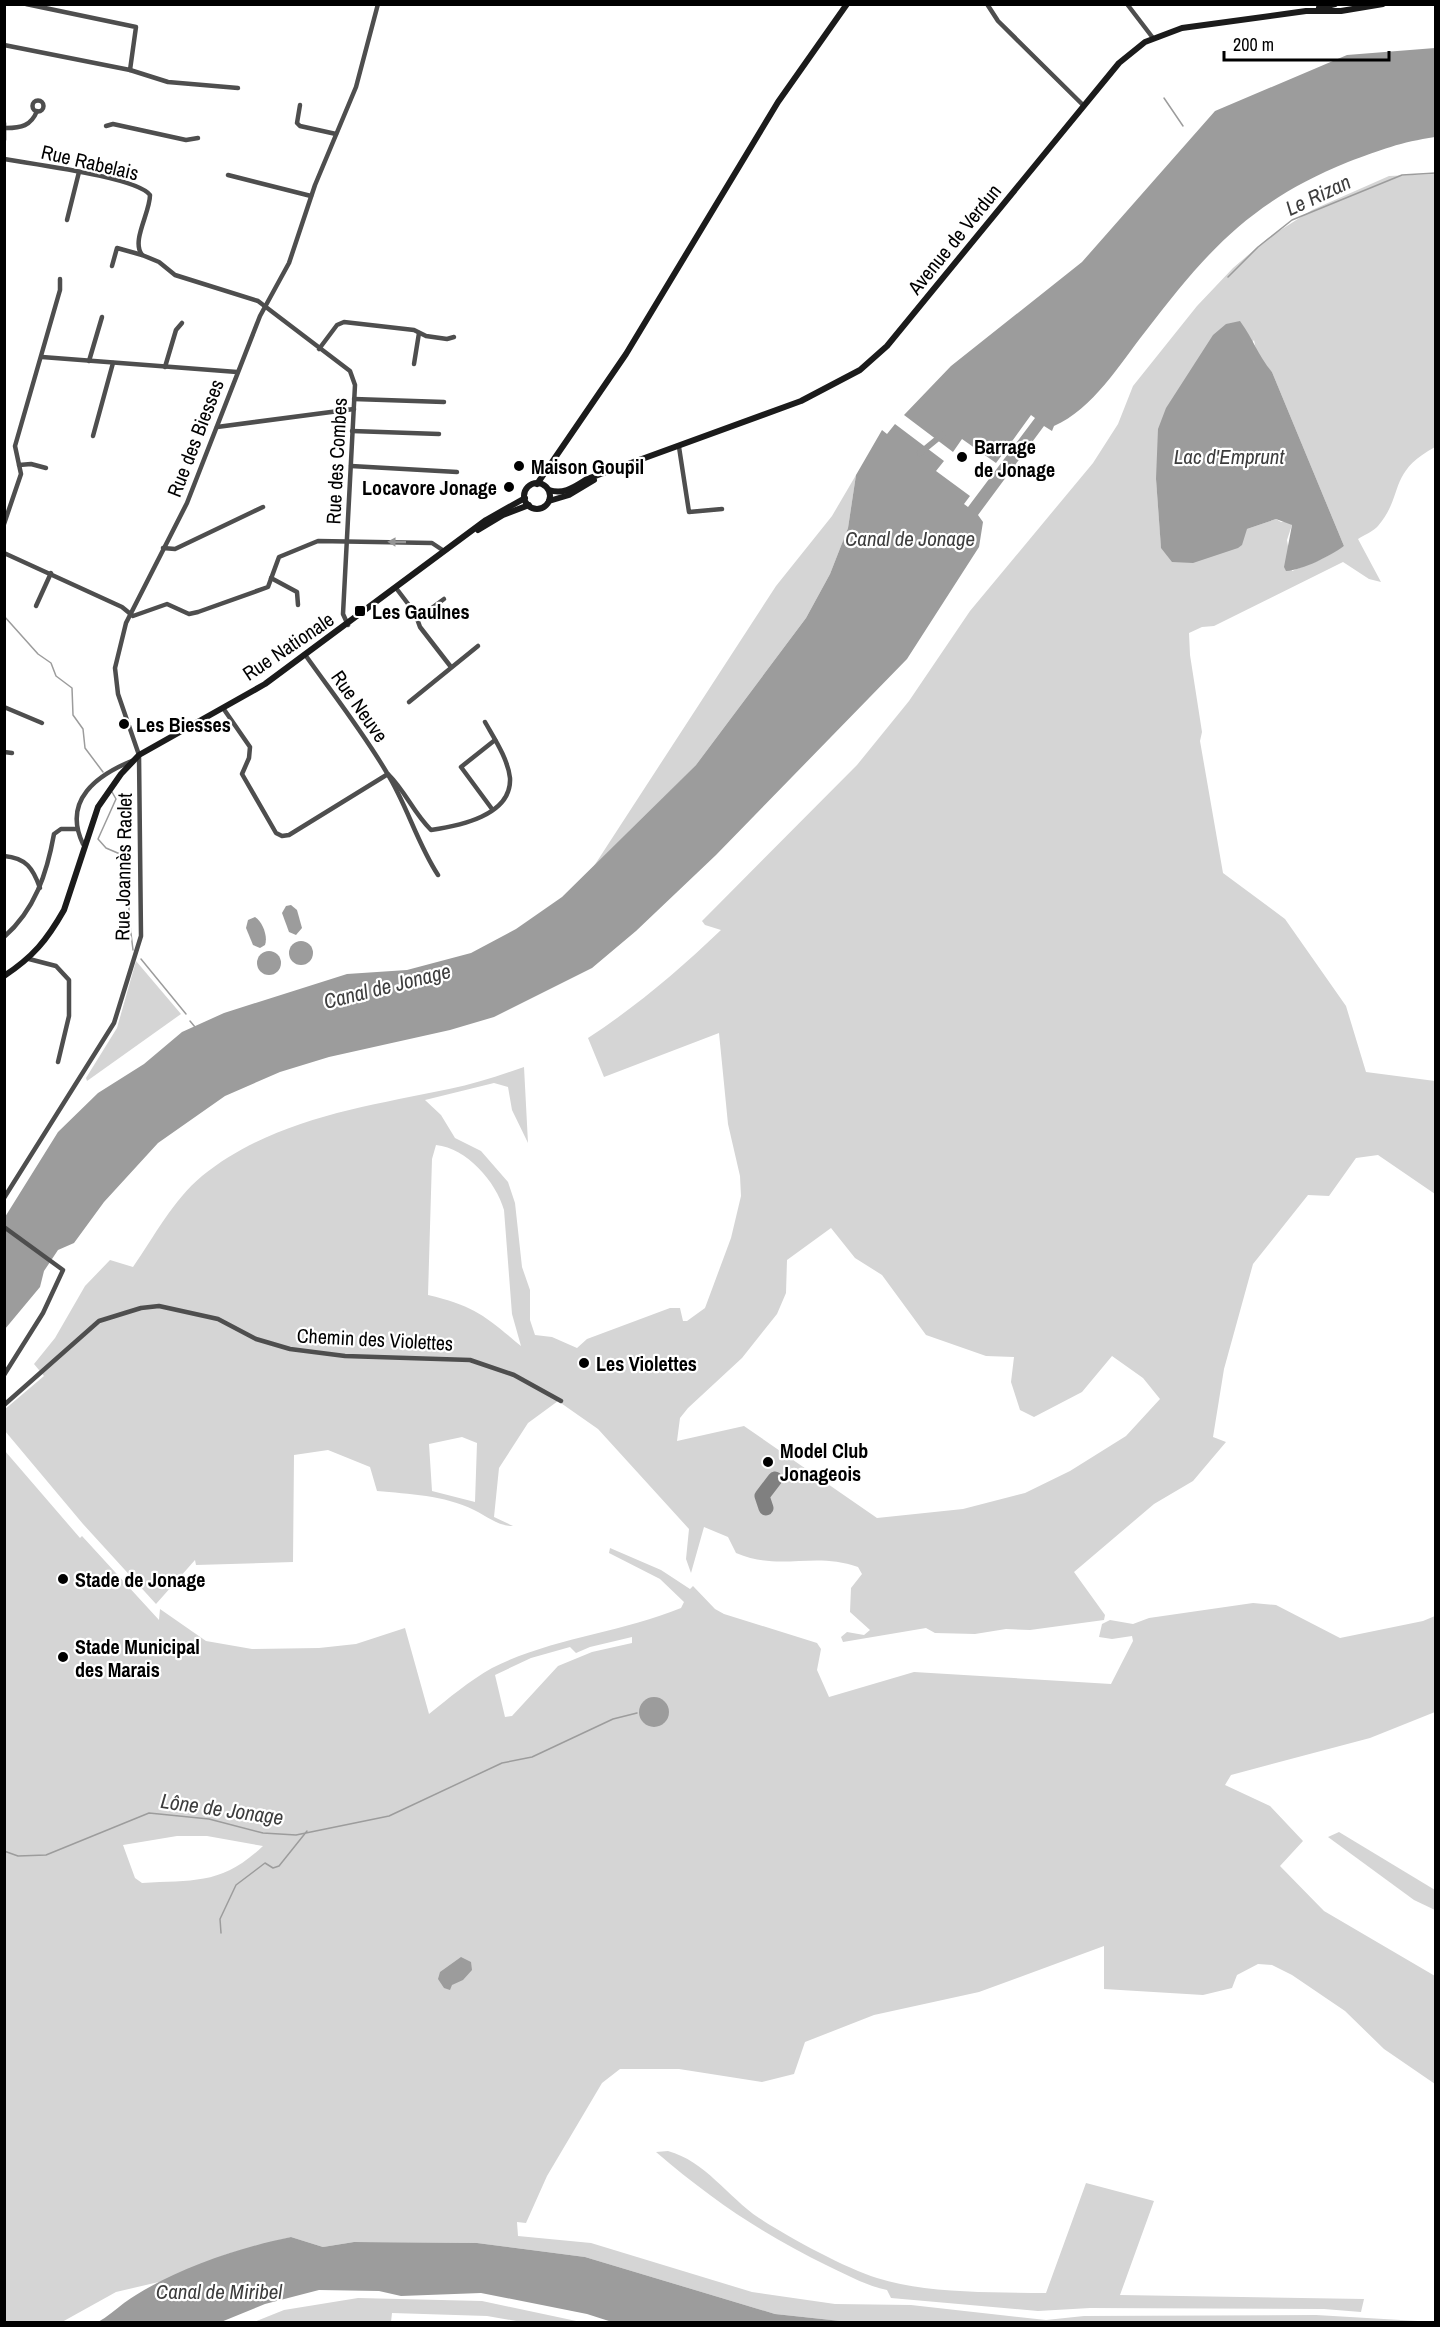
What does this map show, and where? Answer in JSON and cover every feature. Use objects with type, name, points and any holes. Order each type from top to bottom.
[{"type":"main road","points":[[543,486],[528,488],[525,498],[529,505],[539,509],[549,501],[543,486],[555,459],[626,354],[778,102],[847,4]]},
{"type":"main road","name":"Avenue de Verdun","points":[[543,486],[561,492],[587,479],[801,401],[832,386],[874,359],[963,256],[1119,63],[1153,38],[1182,28],[1306,11],[1335,4]]},
{"type":"main road","name":"Avenue de Verdun","points":[[1306,11],[1341,11],[1383,4]]},
{"type":"main road","name":"Avenue de Verdun","points":[[549,501],[569,495],[602,475]]},
{"type":"main road","name":"Rue Nationale","points":[[4,976],[29,959],[64,910],[83,844],[98,807],[137,757],[265,684],[348,625],[500,510],[525,498]]},
{"type":"main road","name":"Rue Nationale","points":[[452,545],[503,515],[529,505]]},
{"type":"street","points":[[26,4],[136,27],[130,70]]},
{"type":"street","name":"Rue des Biesses","points":[[137,757],[116,683],[118,650],[129,613],[187,502],[237,372],[265,306],[285,270],[311,196],[356,87],[378,4]]},
{"type":"street","points":[[987,4],[1004,27],[1084,105]]},
{"type":"street","points":[[1127,4],[1153,38]]},
{"type":"street","points":[[1297,4],[1299,12]]},
{"type":"street","points":[[4,45],[130,70],[168,82],[238,88]]},
{"type":"street","points":[[300,105],[297,123],[300,126],[336,134]]},
{"type":"street","points":[[4,140],[5,126],[24,126],[33,119],[37,111]]},
{"type":"street","points":[[106,126],[113,123],[179,139],[198,138]]},
{"type":"street","name":"Rue Rabelais","points":[[4,159],[111,178],[147,192],[150,203],[138,244],[141,255]]},
{"type":"street","points":[[67,220],[79,172]]},
{"type":"street","points":[[228,175],[311,196]]},
{"type":"street","points":[[112,266],[117,248],[159,262],[175,275],[258,301],[265,306]]},
{"type":"street","points":[[4,524],[21,474],[15,446],[42,357],[60,290],[60,279]]},
{"type":"street","name":"Rue des Combes","points":[[265,306],[350,371],[354,378],[343,614],[348,625]]},
{"type":"street","points":[[89,361],[102,317]]},
{"type":"street","points":[[319,349],[337,325],[344,322],[447,339],[454,337]]},
{"type":"street","points":[[165,367],[176,330],[182,323]]},
{"type":"street","points":[[414,364],[419,333]]},
{"type":"street","points":[[42,357],[237,372]]},
{"type":"street","points":[[93,436],[113,363]]},
{"type":"street","points":[[354,399],[444,402]]},
{"type":"street","points":[[217,427],[354,409]]},
{"type":"street","points":[[352,431],[439,434]]},
{"type":"street","points":[[679,447],[689,512],[722,509]]},
{"type":"street","points":[[19,465],[31,464],[46,468]]},
{"type":"street","points":[[351,465],[457,472]]},
{"type":"street","points":[[163,548],[175,549],[263,507]]},
{"type":"street","points":[[4,553],[139,616],[167,604],[189,614],[198,612],[268,587],[279,557],[318,541],[432,543],[444,551]]},
{"type":"street","points":[[36,606],[51,573]]},
{"type":"street","points":[[271,578],[297,592],[298,605]]},
{"type":"street","points":[[396,588],[420,627],[451,668]]},
{"type":"street","points":[[417,619],[444,599]]},
{"type":"street","points":[[409,702],[478,646]]},
{"type":"street","name":"Rue Neuve","points":[[306,656],[388,774],[407,796],[408,804],[431,830],[472,823],[492,809]]},
{"type":"street","points":[[4,707],[42,723]]},
{"type":"street","points":[[223,708],[250,747],[249,758],[242,774],[276,832],[282,836],[288,835],[388,774]]},
{"type":"street","points":[[485,722],[495,740],[510,780],[505,796],[492,809],[461,767],[495,740]]},
{"type":"street","points":[[4,752],[12,753]]},
{"type":"street","name":"Rue Nationale","points":[[83,844],[77,829],[81,797],[87,788],[114,768],[137,757]]},
{"type":"street","name":"Rue Joannès Raclet","points":[[4,1198],[102,1043],[121,1006],[141,936],[137,757]]},
{"type":"street","name":"Rue Neuve","points":[[388,774],[420,838],[422,850],[438,875]]},
{"type":"street","points":[[4,937],[18,925],[40,888],[54,834],[61,828],[77,829]]},
{"type":"street","points":[[4,856],[19,857],[30,865],[40,888]]},
{"type":"street","points":[[29,959],[56,966],[69,980],[69,1016],[58,1062]]},
{"type":"street","points":[[4,1227],[63,1270],[43,1313],[4,1375]]},
{"type":"street","name":"Chemin des Violettes","points":[[4,1405],[99,1321],[141,1308],[159,1306],[218,1319],[256,1339],[290,1349],[345,1356],[470,1359],[514,1375],[561,1401]]},
{"type":"shaded area","points":[[1435,174],[1435,447],[1410,466],[1403,475],[1386,514],[1376,528],[1358,539],[1381,582],[1369,579],[1343,562],[1214,626],[1202,627],[1189,633],[1190,655],[1202,732],[1200,741],[1223,873],[1285,919],[1346,1006],[1366,1072],[1435,1081],[1435,1194],[1378,1155],[1356,1158],[1329,1196],[1308,1195],[1253,1264],[1224,1369],[1213,1437],[1226,1442],[1193,1481],[1154,1504],[1074,1572],[1105,1615],[1104,1620],[1030,1630],[1006,1629],[975,1634],[935,1633],[926,1628],[843,1642],[841,1637],[847,1632],[864,1635],[870,1630],[850,1612],[851,1588],[862,1574],[858,1567],[826,1561],[782,1562],[752,1558],[736,1553],[728,1537],[704,1527],[691,1573],[686,1559],[689,1529],[598,1429],[558,1401],[528,1423],[499,1468],[494,1517],[513,1526],[497,1523],[474,1510],[451,1501],[377,1491],[370,1467],[328,1450],[294,1455],[293,1562],[196,1565],[195,1560],[156,1604],[83,1524],[5,1431],[4,1410],[44,1376],[34,1364],[55,1338],[85,1286],[110,1260],[133,1267],[182,1196],[202,1176],[229,1157],[258,1141],[289,1128],[352,1109],[468,1085],[524,1067],[528,1143],[512,1110],[508,1087],[494,1083],[425,1100],[441,1115],[455,1138],[481,1151],[508,1182],[515,1203],[522,1267],[530,1290],[530,1320],[535,1335],[552,1337],[577,1348],[587,1339],[670,1308],[680,1308],[683,1321],[687,1321],[705,1308],[731,1238],[741,1196],[740,1176],[728,1124],[719,1033],[604,1077],[588,1038],[657,987],[721,930],[705,925],[702,921],[857,765],[909,701],[970,611],[1093,463],[1118,424],[1133,386],[1197,306],[1233,268],[1268,238],[1312,210],[1389,176]],"holes":[[[1254,340],[1257,355],[1272,372],[1344,546],[1322,559],[1292,571],[1287,540],[1292,525],[1289,521],[1281,522],[1276,519],[1247,529],[1161,547],[1156,479]],[[436,1145],[459,1152],[479,1168],[500,1199],[504,1210],[512,1314],[521,1346],[479,1313],[457,1303],[428,1295],[432,1159]],[[831,1228],[855,1258],[882,1275],[926,1335],[986,1356],[1014,1357],[1011,1382],[1020,1410],[1034,1417],[1082,1392],[1112,1356],[1143,1378],[1160,1399],[1126,1436],[1070,1471],[1025,1493],[963,1509],[877,1518],[744,1426],[677,1441],[680,1418],[742,1358],[777,1314],[786,1293],[787,1260]],[[462,1437],[477,1443],[475,1502],[432,1491],[429,1444]]]},
{"type":"shaded area","points":[[856,475],[848,528],[830,574],[806,618],[696,765],[594,866],[776,586],[832,516]]},
{"type":"shaded area","points":[[136,961],[181,1014],[87,1081],[86,1078],[117,1028]]},
{"type":"shaded area","points":[[5,1451],[80,1538],[82,1536],[159,1620],[160,1609],[206,1641],[252,1649],[319,1648],[356,1644],[405,1628],[429,1714],[475,1678],[515,1658],[562,1642],[658,1617],[681,1608],[684,1602],[660,1579],[609,1553],[610,1548],[661,1570],[690,1589],[693,1586],[715,1609],[724,1614],[817,1643],[821,1649],[817,1670],[829,1697],[914,1672],[1111,1684],[1133,1641],[1132,1636],[1112,1639],[1099,1637],[1102,1624],[1110,1620],[1133,1624],[1149,1618],[1253,1603],[1276,1605],[1340,1638],[1423,1621],[1435,1616],[1435,1712],[1370,1738],[1231,1775],[1225,1785],[1270,1806],[1303,1841],[1280,1866],[1324,1911],[1435,1976],[1435,2084],[1384,2049],[1345,2011],[1292,1975],[1272,1965],[1258,1964],[1237,1975],[1232,1988],[1203,1995],[1104,1989],[1104,1946],[979,1992],[874,2015],[805,2042],[794,2074],[762,2082],[679,2069],[620,2069],[602,2083],[547,2176],[526,2223],[517,2222],[518,2236],[591,2243],[752,2292],[835,2304],[911,2305],[1046,2320],[1084,2316],[1316,2315],[1435,2322],[850,2322],[775,2314],[585,2257],[477,2243],[354,2242],[323,2247],[291,2237],[227,2254],[163,2281],[116,2292],[62,2322],[5,2322]],"holes":[[[632,1637],[632,1643],[592,1652],[558,1666],[512,1716],[505,1717],[495,1675],[531,1658],[570,1647],[576,1653],[590,1647]],[[177,1836],[207,1836],[263,1846],[234,1868],[207,1878],[142,1883],[135,1878],[123,1845]]]},
{"type":"shaded area","points":[[1339,1832],[1435,1890],[1435,1910],[1414,1900],[1328,1837]]},
{"type":"shaded area","points":[[668,2151],[705,2171],[748,2210],[785,2234],[849,2267],[897,2283],[939,2290],[1046,2293],[1086,2183],[1154,2201],[1120,2295],[1364,2299],[1361,2312],[1324,2309],[1090,2308],[1038,2311],[891,2298],[887,2290],[865,2283],[828,2266],[738,2215],[656,2152]]},
{"type":"shaded area","points":[[358,2298],[482,2301],[581,2322],[522,2322],[487,2316],[392,2313],[391,2322],[254,2322],[284,2310]]},
{"type":"water","name":"Canal de Jonage","points":[[1435,48],[1435,137],[1381,150],[1314,177],[1257,212],[1233,231],[1190,276],[1093,397],[1081,409],[1054,426],[1052,431],[1044,426],[978,515],[983,522],[979,547],[907,659],[716,855],[636,931],[592,968],[494,1017],[450,1030],[329,1057],[280,1072],[225,1096],[158,1143],[104,1202],[74,1243],[58,1250],[44,1271],[40,1287],[5,1329],[5,1217],[58,1132],[98,1093],[144,1064],[182,1032],[224,1013],[347,974],[407,970],[471,953],[516,929],[562,897],[696,765],[806,618],[830,574],[848,528],[856,475],[882,430],[887,434],[895,424],[944,461],[936,471],[970,496],[964,504],[968,507],[1035,418],[1031,415],[996,463],[962,439],[953,452],[904,415],[951,366],[1082,262],[1215,111],[1347,55]]},
{"type":"water","name":"Lac d'Emprunt","points":[[1240,321],[1272,372],[1344,546],[1316,562],[1293,570],[1286,571],[1284,567],[1292,525],[1276,519],[1247,529],[1242,545],[1238,548],[1193,563],[1172,562],[1161,548],[1156,479],[1158,429],[1166,408],[1213,335],[1226,324]]},
{"type":"water","points":[[291,905],[297,910],[302,928],[296,935],[289,932],[282,913],[286,906]]},
{"type":"water","points":[[255,917],[265,934],[265,945],[260,948],[253,945],[246,928],[248,920]]},
{"type":"water","points":[[301,941],[310,944],[313,953],[310,962],[301,965],[292,962],[289,953],[292,944]]},
{"type":"water","points":[[269,951],[278,954],[281,963],[278,972],[269,975],[260,972],[257,963],[260,954]]},
{"type":"water","points":[[654,1697],[665,1701],[669,1712],[665,1723],[654,1727],[643,1723],[639,1712],[643,1701]]},
{"type":"water","points":[[461,1957],[471,1962],[472,1970],[463,1980],[452,1985],[450,1990],[444,1988],[438,1979],[440,1972]]},
{"type":"water","name":"Canal de Miribel","points":[[291,2237],[323,2247],[354,2242],[477,2243],[585,2257],[775,2314],[850,2322],[612,2322],[587,2314],[481,2293],[401,2296],[379,2291],[319,2290],[265,2304],[221,2322],[98,2322],[142,2291],[182,2271],[248,2247]]},
{"type":"waterway","points":[[1164,98],[1183,126]]},
{"type":"waterway","name":"Le Rizan","points":[[1228,277],[1258,247],[1292,220],[1402,175],[1436,173]]},
{"type":"waterway","name":"Canal de Jonage","points":[[920,453],[942,435]]},
{"type":"waterway","points":[[4,616],[38,654],[51,663],[56,676],[72,688],[73,715],[83,729],[85,748],[103,772]]},
{"type":"waterway","points":[[112,792],[116,799],[98,839],[106,848],[120,854],[129,880],[129,917],[133,950]]},
{"type":"waterway","points":[[141,959],[186,1014]]},
{"type":"waterway","points":[[190,1021],[195,1027]]},
{"type":"waterway","name":"Lône de Jonage","points":[[4,1851],[18,1856],[46,1855],[149,1813],[209,1819],[263,1833],[296,1835],[389,1816],[502,1763],[532,1757],[613,1719],[637,1713]]},
{"type":"waterway","points":[[221,1933],[220,1919],[236,1885],[265,1863],[273,1868],[279,1866],[307,1831]]},
{"type":"taxiway","points":[[766,1508],[762,1496],[775,1479]]},
{"type":"place","name":"Barrage de Jonage","points":[[962,457]]},
{"type":"place","name":"Maison Goupil","points":[[519,466]]},
{"type":"place","name":"Locavore Jonage","points":[[509,487]]},
{"type":"place","name":"Les Gaulnes","points":[[360,611]]},
{"type":"place","name":"Les Biesses","points":[[124,724]]},
{"type":"place","name":"Les Violettes","points":[[584,1363]]},
{"type":"place","name":"Model Club Jonageois","points":[[768,1462]]},
{"type":"place","name":"Stade de Jonage","points":[[63,1579]]},
{"type":"place","name":"Stade Municipal des Marais","points":[[63,1657]]}]
